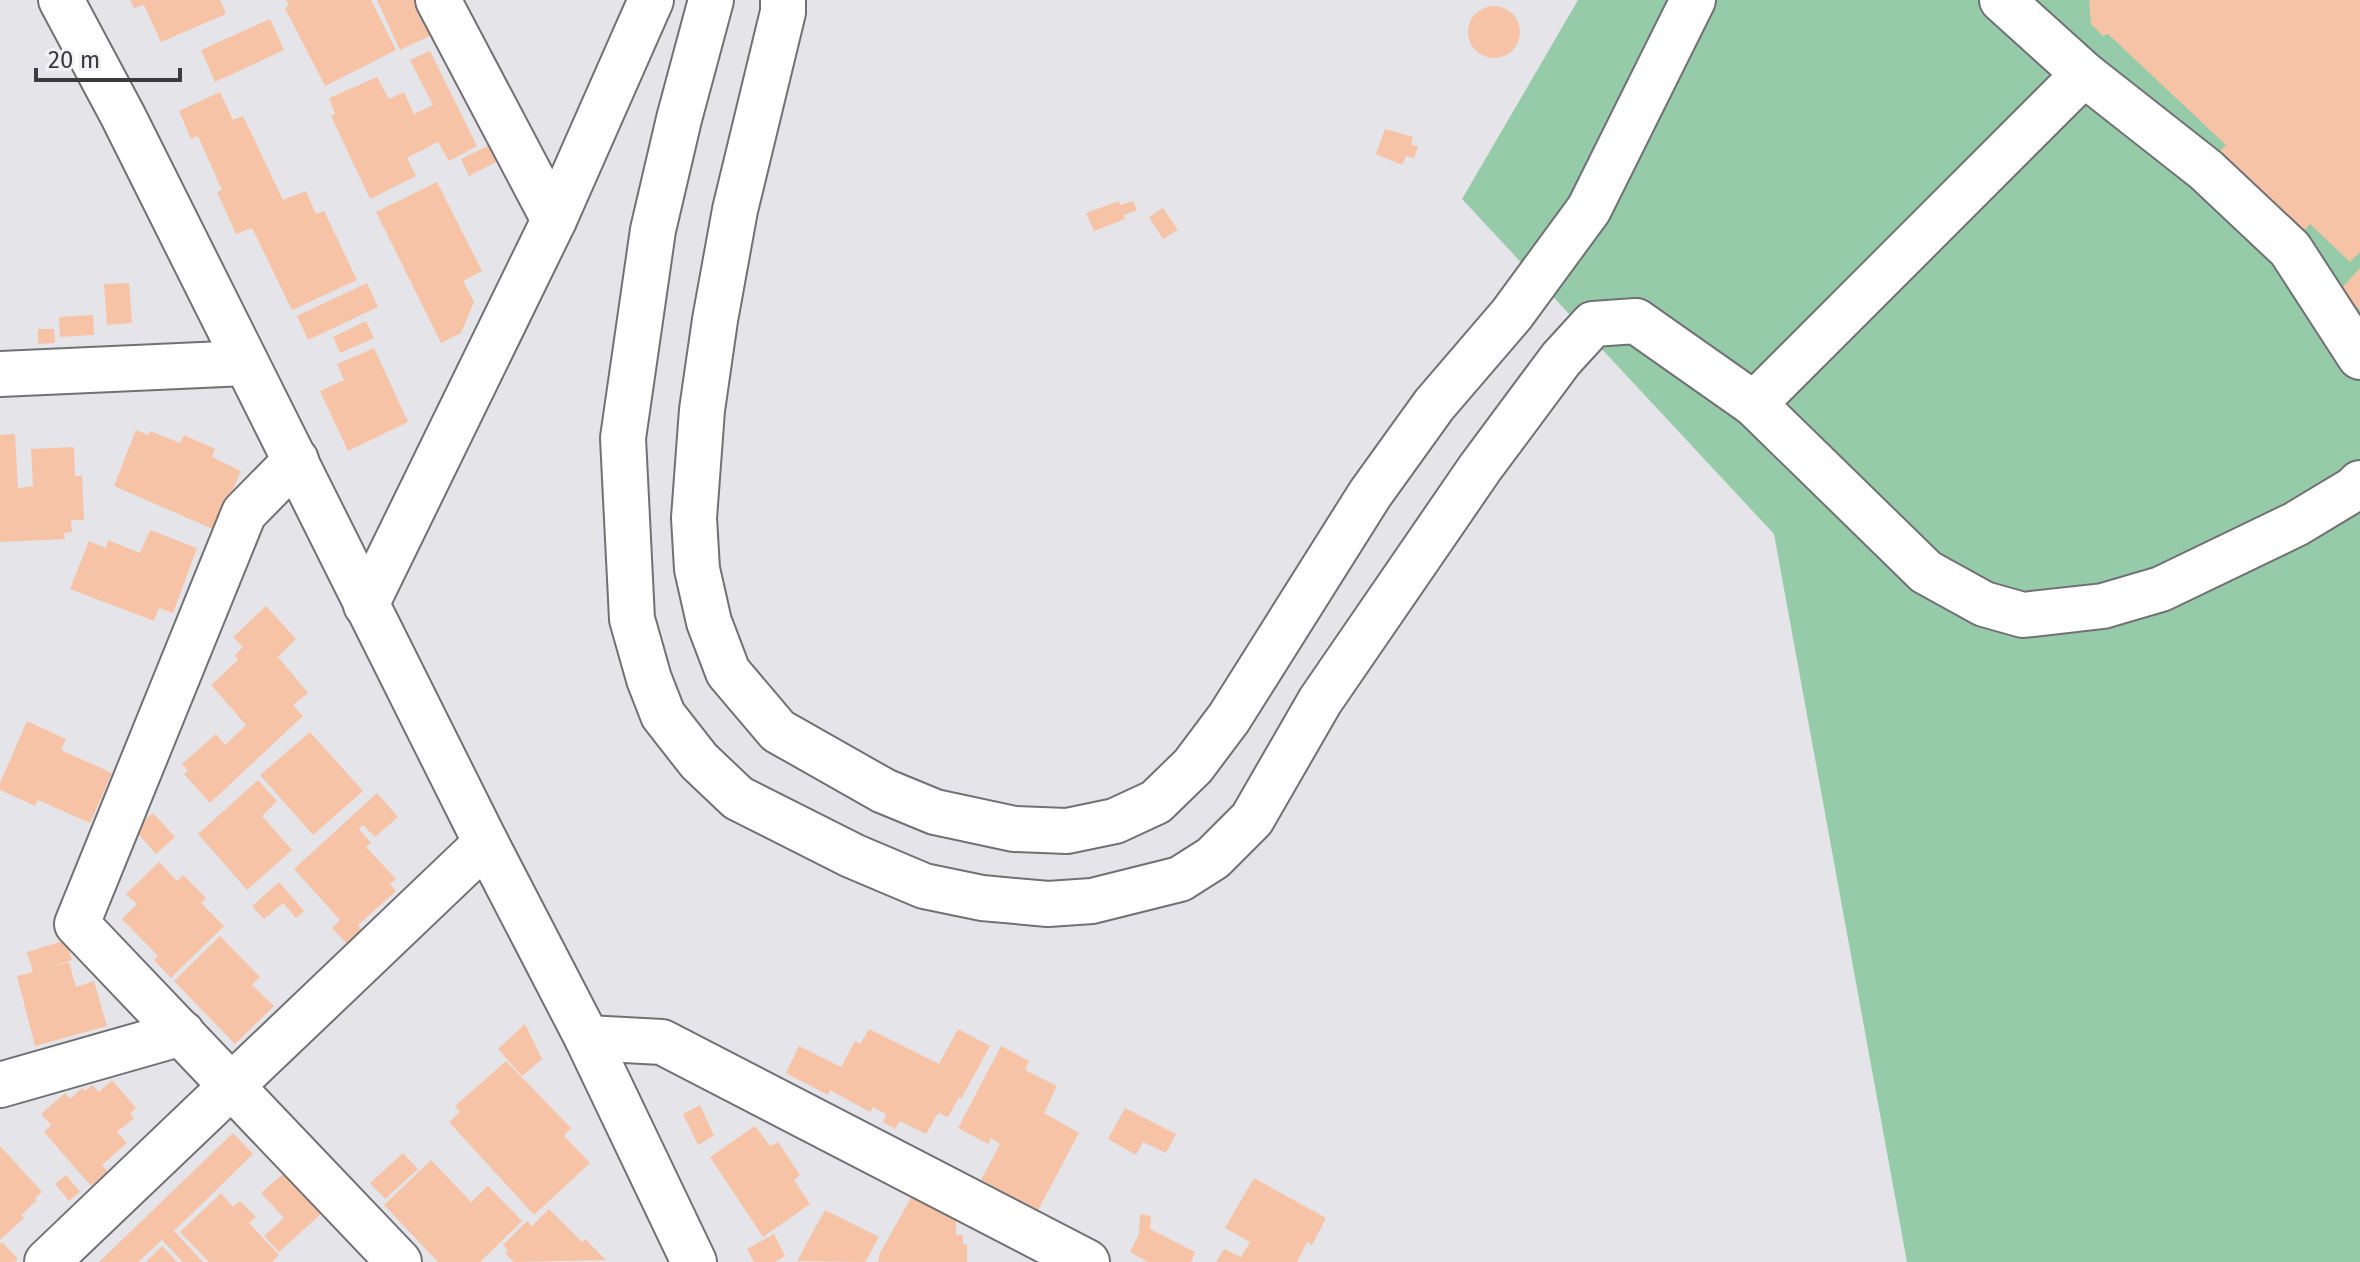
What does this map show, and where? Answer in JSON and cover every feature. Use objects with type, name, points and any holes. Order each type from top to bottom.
[{"type":"street","points":[[61,0],[123,116],[366,605],[587,1038],[694,1262]]},
{"type":"street","points":[[438,0],[554,220]]},
{"type":"street","points":[[711,0],[653,230],[623,438],[632,619],[663,715],[699,761],[738,798],[853,856],[924,886],[995,899],[1048,904],[1092,901],[1180,879],[1213,858],[1252,819],[1320,701],[1471,481],[1561,359],[1593,324],[1636,321],[1754,404],[1926,572],[1984,604],[2023,615],[2103,606],[2161,589],[2296,524],[2360,483]]},
{"type":"street","points":[[783,0],[783,12],[735,210],[702,410],[694,518],[697,569],[709,622],[728,672],[778,731],[884,791],[935,812],[1014,829],[1067,831],[1115,821],[1156,802],[1193,766],[1229,718],[1370,494],[1434,405],[1512,314],[1589,209],[1693,0]]},
{"type":"street","points":[[2002,0],[2084,74],[2206,170],[2290,249],[2360,357]]},
{"type":"street","points":[[366,605],[554,220],[635,13]]},
{"type":"street","points":[[1754,404],[2084,74]]},
{"type":"street","points":[[0,374],[246,363]]},
{"type":"street","points":[[296,460],[244,513],[77,924],[399,1262]]},
{"type":"street","points":[[47,1262],[486,843]]},
{"type":"street","points":[[0,1085],[182,1033]]},
{"type":"street","points":[[587,1038],[662,1042],[1087,1262]]},
{"type":"green space","points":[[1578,0],[2360,0],[2360,1262],[1907,1262],[1774,534],[1462,199]]},
{"type":"building","points":[[130,0],[220,0],[226,14],[161,42],[144,5],[134,8]]},
{"type":"building","points":[[286,0],[371,0],[396,50],[325,86],[285,8],[289,6]]},
{"type":"building","points":[[377,0],[416,0],[432,35],[400,50]]},
{"type":"building","points":[[2089,0],[2360,0],[2360,252],[2350,262],[2310,224],[2272,262],[2189,182],[2226,145],[2108,34],[2103,36],[2091,24]]},
{"type":"building","points":[[1494,6],[1512,14],[1520,32],[1512,50],[1494,58],[1476,50],[1468,32],[1476,14]]},
{"type":"building","points":[[270,19],[284,50],[215,82],[201,50]]},
{"type":"building","points":[[430,51],[477,146],[449,161],[438,142],[407,158],[416,176],[370,199],[331,116],[335,114],[329,98],[377,77],[389,99],[404,92],[414,114],[433,105],[410,60]]},
{"type":"building","points":[[220,92],[233,120],[243,116],[283,200],[306,191],[316,214],[324,211],[357,280],[292,310],[252,228],[236,234],[217,192],[222,190],[198,136],[191,139],[179,111]]},
{"type":"building","points":[[1385,129],[1413,137],[1411,144],[1418,147],[1414,158],[1406,156],[1402,165],[1376,154]]},
{"type":"building","points":[[492,144],[500,160],[469,176],[461,159]]},
{"type":"building","points":[[437,182],[482,271],[463,281],[474,302],[461,333],[441,343],[376,212]]},
{"type":"building","points":[[1119,201],[1120,205],[1133,201],[1137,210],[1124,215],[1125,219],[1094,231],[1086,213]]},
{"type":"building","points":[[1163,208],[1178,230],[1163,239],[1149,217]]},
{"type":"building","points":[[2360,268],[2360,310],[2339,291]]},
{"type":"building","points":[[129,283],[132,323],[107,325],[104,284]]},
{"type":"building","points":[[367,283],[378,307],[308,340],[297,316]]},
{"type":"building","points":[[93,315],[94,335],[60,337],[59,317]]},
{"type":"building","points":[[366,321],[374,338],[340,353],[333,337]]},
{"type":"building","points":[[38,329],[54,329],[55,343],[38,344]]},
{"type":"building","points":[[374,348],[408,422],[348,451],[320,391],[344,380],[337,364]]},
{"type":"building","points":[[136,430],[148,435],[150,431],[180,443],[184,435],[215,449],[212,457],[241,471],[215,530],[114,486]]},
{"type":"building","points":[[15,434],[18,488],[33,486],[31,449],[74,447],[75,476],[82,476],[84,520],[71,520],[72,532],[64,533],[65,539],[0,542],[0,435]]},
{"type":"building","points":[[150,530],[197,548],[173,613],[159,608],[154,621],[70,589],[89,541],[106,548],[108,540],[140,553]]},
{"type":"building","points":[[266,606],[296,639],[278,657],[308,693],[293,705],[303,716],[210,803],[184,774],[188,771],[182,764],[216,734],[225,745],[246,725],[211,685],[238,660],[235,655],[243,647],[233,637]]},
{"type":"building","points":[[27,721],[66,739],[61,750],[112,773],[90,823],[38,800],[35,806],[0,790],[0,783]]},
{"type":"building","points":[[310,732],[363,791],[313,835],[260,775]]},
{"type":"building","points":[[258,780],[277,801],[262,816],[292,850],[247,890],[198,834]]},
{"type":"building","points":[[377,793],[398,817],[375,837],[363,825],[359,829],[371,843],[366,847],[396,879],[390,884],[396,891],[358,925],[362,930],[347,944],[332,928],[340,920],[294,869]]},
{"type":"building","points":[[153,813],[175,837],[156,854],[134,829]]},
{"type":"building","points":[[159,862],[177,881],[183,875],[206,898],[201,903],[224,926],[171,978],[154,960],[158,956],[122,919],[137,904],[126,894]]},
{"type":"building","points":[[279,882],[304,911],[296,918],[283,903],[264,919],[252,906]]},
{"type":"building","points":[[220,936],[260,977],[252,985],[274,1006],[235,1044],[174,981]]},
{"type":"building","points":[[66,940],[72,960],[47,968],[69,962],[76,987],[94,981],[107,1026],[35,1046],[17,976],[33,972],[27,952]]},
{"type":"building","points":[[525,1024],[542,1059],[522,1076],[498,1049]]},
{"type":"building","points":[[869,1029],[939,1064],[958,1029],[990,1046],[948,1117],[938,1113],[926,1134],[900,1121],[895,1129],[883,1122],[886,1114],[873,1107],[870,1112],[830,1090],[828,1095],[786,1073],[799,1046],[841,1067],[855,1041],[860,1044]]},
{"type":"building","points":[[1001,1046],[1029,1061],[1025,1070],[1057,1086],[1044,1113],[1079,1133],[1038,1210],[981,1180],[1000,1144],[991,1138],[988,1144],[958,1128]]},
{"type":"building","points":[[506,1061],[571,1128],[564,1136],[590,1163],[534,1215],[449,1122],[460,1112],[455,1106]]},
{"type":"building","points":[[112,1080],[136,1108],[130,1113],[134,1118],[117,1132],[127,1143],[102,1165],[108,1172],[91,1186],[44,1132],[51,1125],[41,1114],[65,1093],[70,1099],[82,1088],[85,1091],[92,1085],[99,1092]]},
{"type":"building","points":[[700,1105],[714,1136],[698,1145],[683,1114]]},
{"type":"building","points":[[1125,1108],[1176,1134],[1166,1153],[1143,1142],[1136,1155],[1108,1139]]},
{"type":"building","points":[[755,1126],[770,1146],[778,1142],[800,1175],[794,1180],[810,1204],[763,1237],[710,1157]]},
{"type":"building","points":[[233,1133],[253,1154],[174,1231],[203,1262],[183,1262],[162,1240],[138,1262],[99,1262]]},
{"type":"building","points":[[0,1146],[42,1192],[21,1215],[24,1218],[0,1240]]},
{"type":"building","points":[[403,1153],[418,1169],[385,1199],[370,1183]]},
{"type":"building","points":[[431,1160],[471,1202],[488,1186],[522,1221],[480,1262],[438,1262],[384,1205]]},
{"type":"building","points":[[285,1172],[322,1213],[279,1252],[264,1236],[284,1218],[261,1193]]},
{"type":"building","points":[[66,1175],[80,1192],[69,1201],[55,1184]]},
{"type":"building","points":[[1254,1178],[1326,1218],[1312,1245],[1307,1242],[1297,1262],[1216,1262],[1224,1249],[1241,1257],[1250,1242],[1225,1228]]},
{"type":"building","points":[[221,1193],[233,1207],[240,1201],[256,1217],[249,1223],[279,1255],[272,1262],[209,1262],[180,1232]]},
{"type":"building","points":[[912,1196],[956,1218],[956,1235],[963,1235],[963,1244],[967,1244],[967,1262],[878,1262]]},
{"type":"building","points":[[549,1209],[582,1242],[585,1239],[606,1260],[514,1262],[505,1253],[508,1250],[503,1245],[527,1221],[532,1226]]},
{"type":"building","points":[[825,1210],[879,1237],[865,1262],[797,1261]]},
{"type":"building","points":[[1140,1214],[1151,1216],[1150,1229],[1195,1252],[1191,1262],[1148,1262],[1130,1252],[1139,1234]]},
{"type":"building","points":[[774,1234],[785,1256],[775,1262],[754,1262],[747,1249]]},
{"type":"building","points":[[2,1242],[18,1259],[0,1262]]},
{"type":"building","points":[[162,1246],[177,1262],[146,1262]]}]
